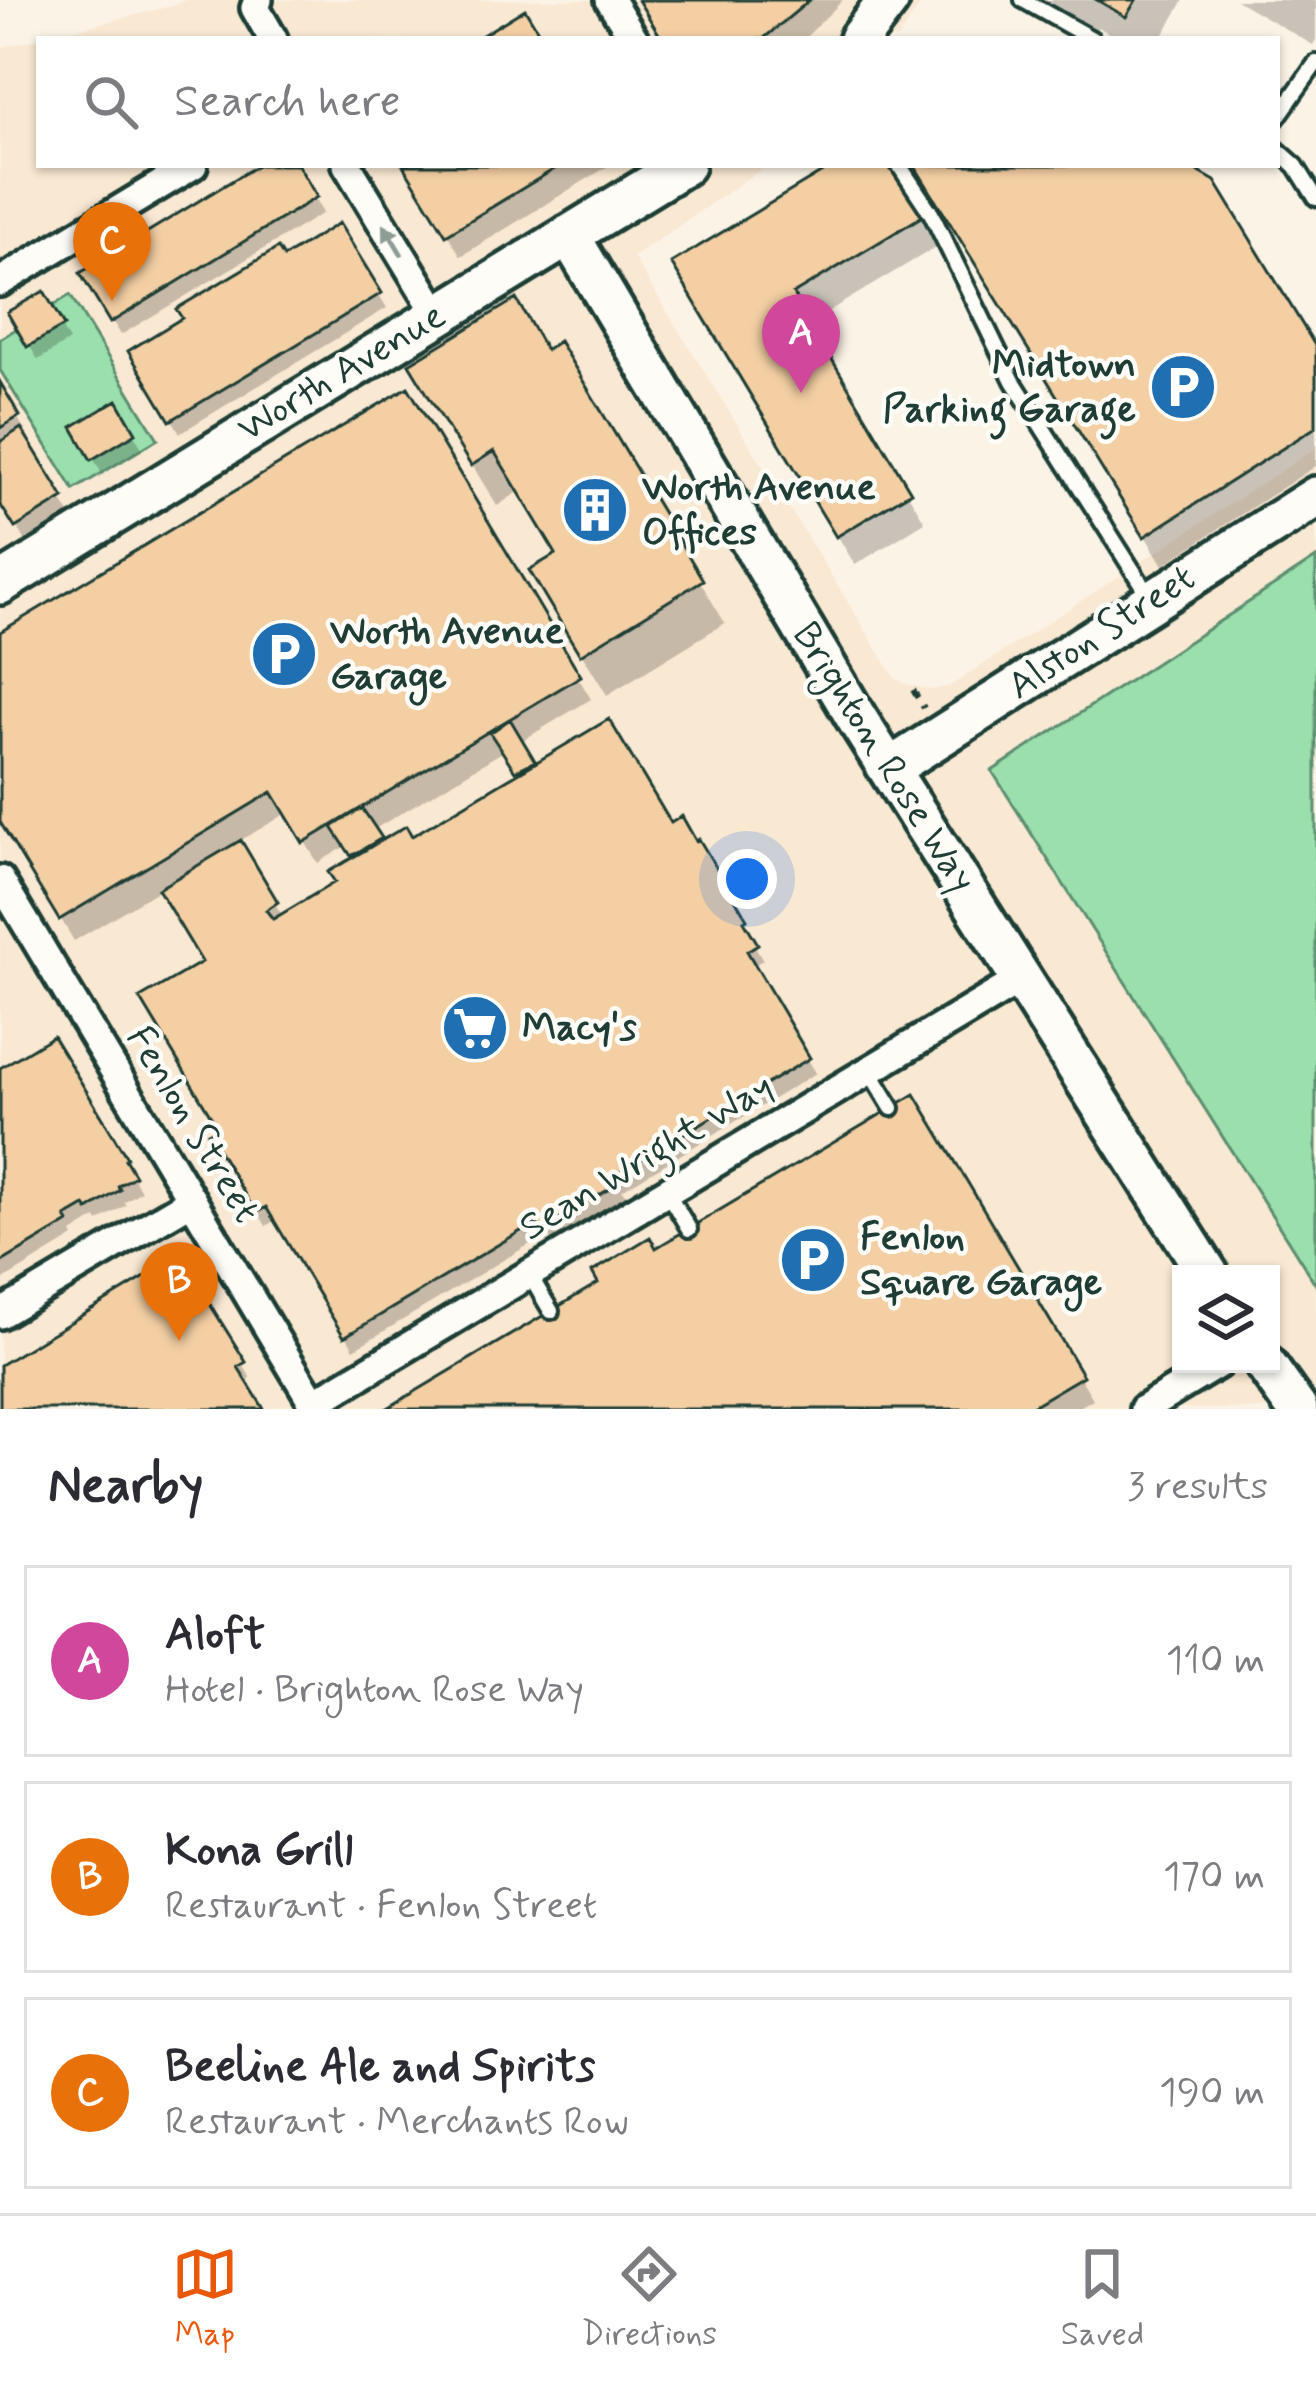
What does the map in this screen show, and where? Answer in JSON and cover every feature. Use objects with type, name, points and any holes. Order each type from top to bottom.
[{"type":"street","points":[[258,0],[255,8],[271,36]]},
{"type":"street","points":[[610,0],[632,36]]},
{"type":"street","points":[[861,36],[890,0]]},
{"type":"street","points":[[0,282],[188,168]]},
{"type":"street","points":[[349,168],[438,315]]},
{"type":"street","name":"Worth Avenue","points":[[0,584],[679,168]]},
{"type":"street","name":"Brighton Rose Way","points":[[569,235],[889,769],[1202,1265]]},
{"type":"street","name":"Alston Street","points":[[889,769],[1316,496]]},
{"type":"street","name":"Fenlon Street","points":[[0,880],[315,1406]]},
{"type":"street","name":"Sean Wright Way","points":[[315,1406],[1021,980]]},
{"type":"street","points":[[0,1314],[192,1200]]},
{"type":"street","points":[[1144,1409],[1203,1373]]},
{"type":"street","points":[[1271,1373],[1297,1409]]},
{"type":"lane","points":[[1023,0],[1087,36]]},
{"type":"lane","points":[[1280,114],[1316,63]]},
{"type":"lane","points":[[1280,152],[1296,166],[1316,198]]},
{"type":"lane","points":[[901,168],[931,213],[1013,381],[1152,601]]},
{"type":"lane","points":[[870,1072],[892,1108]]},
{"type":"lane","points":[[667,1192],[688,1229]]},
{"type":"lane","points":[[529,1274],[550,1311]]},
{"type":"shaded area","points":[[185,0],[924,0],[899,36],[49,36]]},
{"type":"shaded area","points":[[36,39],[36,168],[763,168],[633,257],[895,678],[905,684],[930,690],[949,687],[1316,448],[1316,1409],[0,1409],[0,48]]},
{"type":"green space","points":[[70,295],[158,439],[74,490],[0,370],[0,339]]},
{"type":"green space","points":[[1316,558],[1316,1285],[992,771]]},
{"type":"building","points":[[638,0],[810,0],[767,36],[660,36]]},
{"type":"building","points":[[1097,0],[1136,0],[1126,17]]},
{"type":"building","points":[[525,9],[541,36],[481,36]]},
{"type":"building","points":[[253,168],[300,168],[317,197],[110,323],[80,273]]},
{"type":"building","points":[[405,168],[556,168],[446,235]]},
{"type":"building","points":[[829,168],[899,168],[926,214],[793,294],[911,492],[836,537],[671,263]]},
{"type":"building","name":"Midtown Parking Garage","points":[[916,168],[1192,168],[1215,181],[1316,347],[1316,427],[1144,537]]},
{"type":"building","points":[[339,223],[382,293],[170,421],[128,351],[182,318],[176,309],[278,248],[284,257]]},
{"type":"building","points":[[44,291],[64,326],[27,347],[7,312]]},
{"type":"building","name":"Worth Avenue Offices","points":[[516,299],[546,350],[559,341],[703,580],[580,655],[529,570],[556,554],[494,451],[471,466],[409,364]]},
{"type":"building","points":[[0,382],[20,416],[0,428]]},
{"type":"building","name":"Worth Avenue Garage","points":[[408,387],[581,676],[303,843],[272,792],[59,920],[0,822],[0,632]]},
{"type":"building","points":[[117,400],[136,433],[91,460],[72,427]]},
{"type":"building","points":[[21,428],[64,498],[15,528],[0,504],[0,442]]},
{"type":"building","points":[[510,719],[535,761],[515,771],[490,733]]},
{"type":"building","name":"Macy's","points":[[609,719],[671,823],[682,816],[747,919],[758,944],[747,951],[810,1058],[617,1174],[621,1182],[541,1230],[536,1222],[344,1337],[266,1207],[256,1213],[208,1133],[218,1128],[140,998],[202,962],[158,889],[241,840],[278,902],[266,910],[273,919],[335,882],[328,872],[406,826],[412,836]]},
{"type":"building","points":[[362,808],[382,838],[351,856],[332,827]]},
{"type":"building","points":[[53,1036],[135,1176],[118,1186],[120,1190],[66,1217],[69,1222],[0,1263],[0,1068]]},
{"type":"building","name":"Fenlon Square Garage","points":[[915,1094],[1083,1376],[1027,1409],[386,1409],[598,1283],[592,1272],[650,1237],[656,1248]]},
{"type":"building","points":[[180,1256],[246,1362],[238,1367],[264,1409],[0,1409],[0,1365]]},
{"type":"place","name":"Beeline Ale and Spirits","points":[[112,301]]},
{"type":"place","name":"Midtown Parking Garage","points":[[1183,387]]},
{"type":"place","name":"Aloft","points":[[801,393]]},
{"type":"place","name":"Worth Avenue Offices","points":[[595,510]]},
{"type":"place","name":"Worth Avenue Garage","points":[[284,654]]},
{"type":"place","name":"Macy's","points":[[475,1028]]},
{"type":"place","name":"Fenlon Square Garage","points":[[813,1260]]},
{"type":"place","name":"Kona Grill","points":[[179,1341]]}]
